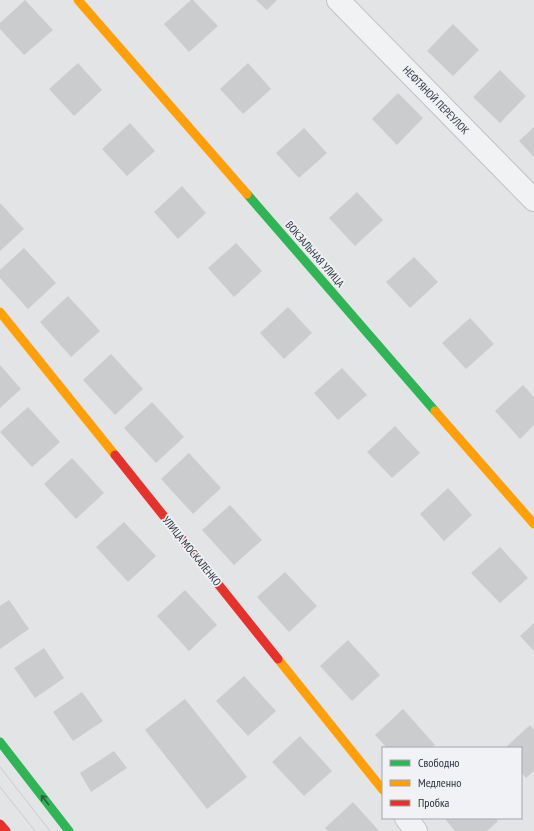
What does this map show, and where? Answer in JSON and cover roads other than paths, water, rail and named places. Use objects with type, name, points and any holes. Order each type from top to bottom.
[{"type":"street","name":"ВОКЗАЛЬНАЯ УЛИЦА","points":[[78,0],[534,524]]},
{"type":"street","name":"НЕФТЯНОЙ ПЕРЕУЛОК","points":[[338,0],[534,200]]},
{"type":"street","name":"УЛИЦА МОСКАЛЕНКО","points":[[0,312],[382,789]]},
{"type":"street","points":[[0,742],[69,831]]},
{"type":"street","points":[[407,819],[416,831]]},
{"type":"street","points":[[0,824],[6,831]]},
{"type":"tram line","points":[[0,767],[50,831]]},
{"type":"tram line","points":[[0,787],[35,831]]}]
